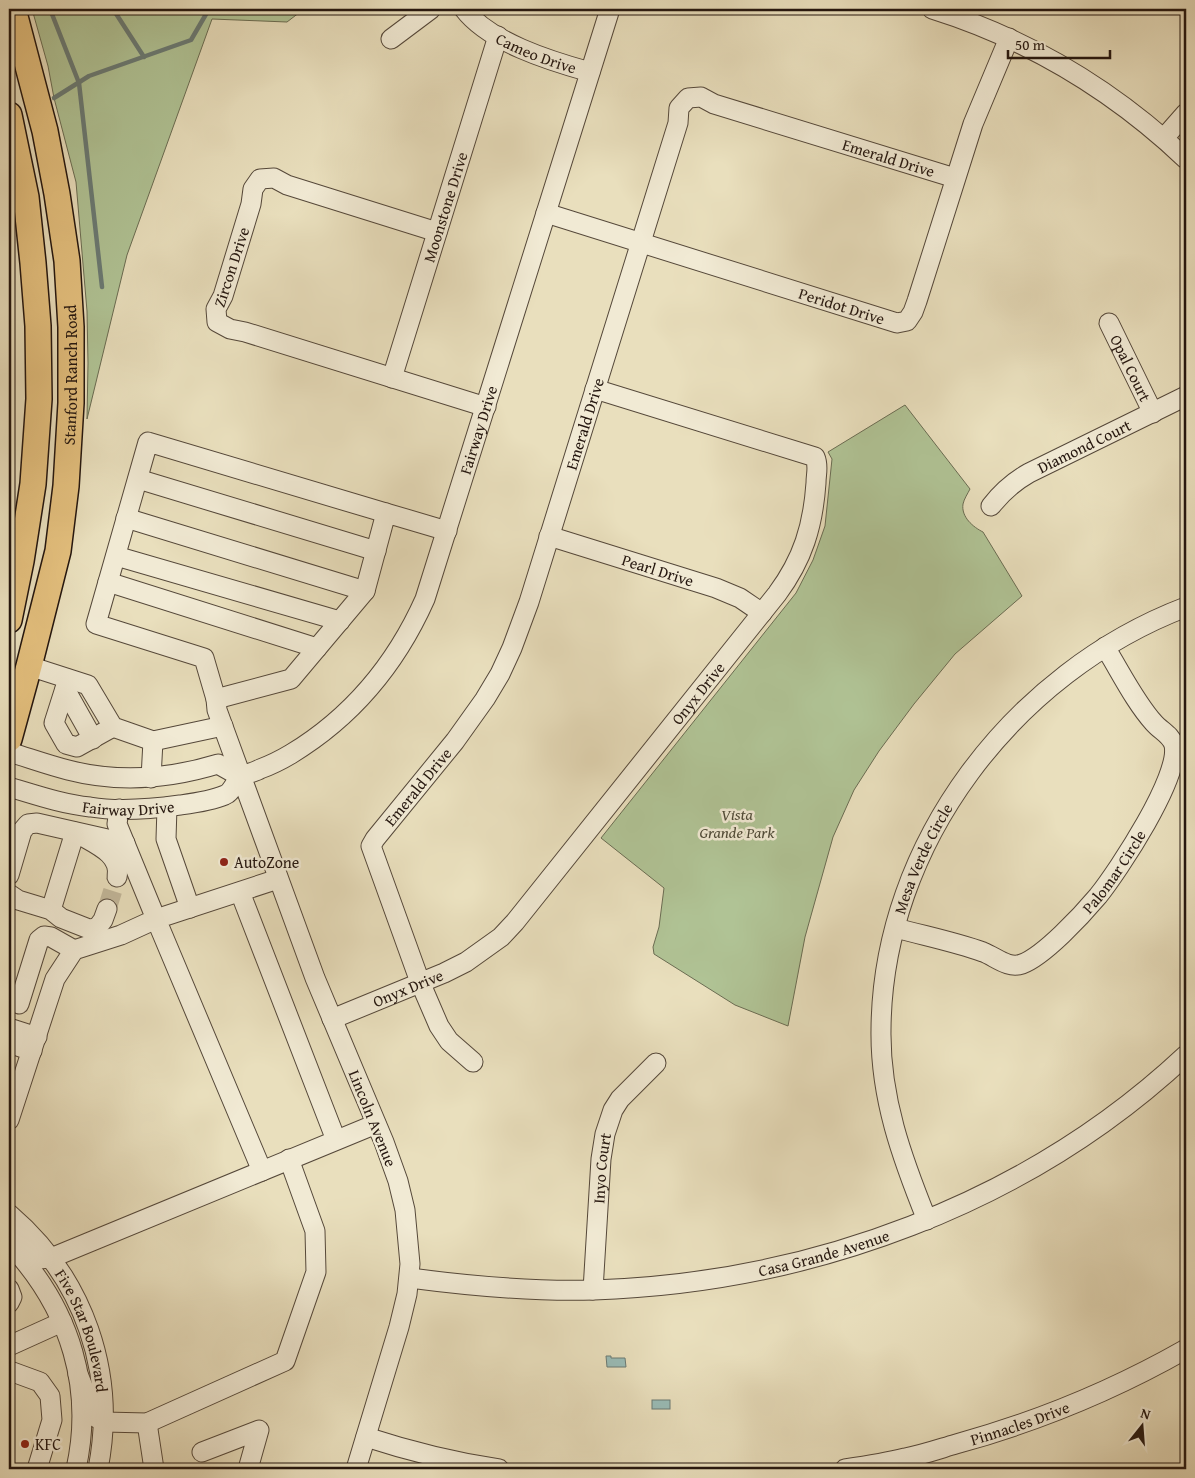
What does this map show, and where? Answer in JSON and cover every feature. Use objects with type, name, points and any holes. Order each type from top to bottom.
[{"type":"main road","name":"Stanford Ranch Road","points":[[9,739],[58,551],[65,495],[71,403],[71,327],[67,261],[41,113],[13,9]]},
{"type":"main road","name":"Stanford Ranch Road","points":[[9,115],[26,197],[34,263],[39,398],[33,484],[15,560],[9,620]]},
{"type":"street","points":[[391,39],[431,9]]},
{"type":"street","name":"Cameo Drive","points":[[464,9],[481,26],[522,50],[590,72]]},
{"type":"street","name":"Fairway Drive","points":[[9,787],[58,801],[90,807],[119,809],[166,807],[227,795],[241,777],[270,765],[311,741],[336,723],[375,682],[396,654],[425,599],[610,9]]},
{"type":"street","points":[[932,9],[1009,38],[1033,49],[1084,78],[1130,110],[1186,159]]},
{"type":"street","name":"Moonstone Drive","points":[[392,378],[498,36]]},
{"type":"street","name":"Peridot Drive","points":[[546,213],[897,323],[907,321],[917,301],[976,116],[1009,38]]},
{"type":"street","name":"Emerald Drive","points":[[420,982],[371,846],[455,741],[485,699],[500,674],[521,625],[678,123],[679,108],[688,98],[702,96],[714,104],[955,178]]},
{"type":"street","points":[[1164,138],[1186,113]]},
{"type":"street","name":"Zircon Drive","points":[[437,232],[287,185],[274,178],[260,178],[253,189],[251,204],[229,278],[223,296],[216,308],[217,322],[230,329],[486,407]]},
{"type":"street","name":"Opal Court","points":[[1109,322],[1153,413]]},
{"type":"street","name":"Onyx Drive","points":[[332,1019],[466,962],[501,937],[516,922],[762,613],[787,581],[802,552],[813,515],[818,465],[814,457],[595,389]]},
{"type":"street","name":"Diamond Court","points":[[991,506],[1001,493],[1029,473],[1186,396]]},
{"type":"street","points":[[317,648],[108,582],[148,442],[447,531]]},
{"type":"street","points":[[138,479],[376,551]]},
{"type":"street","points":[[216,699],[291,679],[364,591],[386,513]]},
{"type":"street","points":[[126,518],[364,591]]},
{"type":"street","name":"Pearl Drive","points":[[549,536],[716,588],[740,598],[762,613]]},
{"type":"street","points":[[116,556],[340,621]]},
{"type":"street","name":"Lincoln Avenue","points":[[108,582],[96,624],[204,658],[222,726],[309,963],[398,1181],[406,1210],[410,1278],[399,1327],[356,1469]]},
{"type":"street","name":"Mesa Verde Circle","points":[[927,1220],[896,1136],[887,1099],[882,1062],[882,1001],[887,962],[904,898],[933,831],[968,775],[1005,729],[1076,666],[1105,647],[1158,619],[1186,607]]},
{"type":"street","name":"Palomar Circle","points":[[896,928],[983,952],[1008,965],[1021,965],[1039,954],[1070,926],[1098,896],[1134,842],[1152,810],[1172,765],[1174,748],[1171,738],[1160,730],[1148,717],[1105,647]]},
{"type":"street","points":[[29,666],[67,684],[88,685],[114,727],[153,741],[222,726]]},
{"type":"street","points":[[67,684],[92,739]]},
{"type":"street","points":[[67,684],[54,723],[66,744],[77,747],[114,727]]},
{"type":"street","points":[[151,778],[153,741]]},
{"type":"street","name":"Fairway Drive","points":[[9,752],[83,774],[119,778],[151,778],[188,772],[218,764],[241,777]]},
{"type":"street","points":[[166,807],[166,839],[190,908]]},
{"type":"street","points":[[119,809],[117,824],[262,1171]]},
{"type":"street","points":[[9,872],[22,831],[28,824],[37,823],[125,843]]},
{"type":"street","points":[[75,832],[112,855],[117,867],[117,878]]},
{"type":"street","points":[[51,910],[75,832]]},
{"type":"street","points":[[9,1120],[56,979],[74,950],[121,935],[156,919],[278,879]]},
{"type":"street","points":[[240,892],[336,1140]]},
{"type":"street","points":[[9,894],[18,900],[51,910],[61,918],[89,929],[97,928],[103,920],[107,909]]},
{"type":"street","points":[[45,1013],[14,1002],[39,940],[44,936],[51,936],[74,950]]},
{"type":"street","points":[[420,982],[439,1026],[449,1041],[472,1062]]},
{"type":"street","points":[[9,1028],[35,1044]]},
{"type":"street","points":[[9,1043],[35,1044]]},
{"type":"street","name":"Casa Grande Avenue","points":[[410,1278],[512,1289],[593,1290],[682,1284],[726,1278],[822,1256],[927,1220],[975,1199],[1025,1172],[1072,1145],[1124,1109],[1186,1055]]},
{"type":"street","name":"Inyo Court","points":[[593,1290],[600,1159],[605,1134],[620,1099],[656,1063]]},
{"type":"street","points":[[10,1247],[18,1242],[39,1258],[51,1258],[376,1124]]},
{"type":"street","points":[[78,1374],[95,1416],[104,1422],[147,1423],[285,1361],[316,1272],[315,1231],[290,1159]]},
{"type":"street","name":"Five Star Boulevard","points":[[9,1214],[51,1258],[68,1283],[83,1313],[94,1343],[102,1386],[104,1422],[98,1469]]},
{"type":"street","name":"Five Star Boulevard","points":[[10,1247],[30,1267],[48,1293],[72,1349],[78,1374],[82,1430],[76,1469]]},
{"type":"street","points":[[9,1289],[12,1297],[9,1302]]},
{"type":"street","points":[[9,1346],[62,1322]]},
{"type":"street","name":"Pinnacles Drive","points":[[845,1469],[906,1458],[978,1438],[1051,1414],[1116,1385],[1186,1349]]},
{"type":"street","points":[[9,1372],[40,1382],[50,1396],[52,1420],[37,1469]]},
{"type":"street","points":[[147,1423],[154,1469]]},
{"type":"street","points":[[202,1452],[259,1430],[248,1469]]},
{"type":"street","points":[[366,1437],[421,1453],[499,1469]]},
{"type":"green space","points":[[32,9],[304,9],[287,22],[212,19],[127,255],[87,419],[87,311],[76,182]]},
{"type":"green space","name":"Vista Grande Park","points":[[905,405],[970,489],[963,504],[964,513],[975,527],[983,532],[1022,596],[955,654],[879,751],[854,790],[833,837],[805,937],[788,1026],[735,1005],[654,954],[653,947],[659,927],[664,888],[601,838],[796,593],[813,560],[825,526],[832,459],[828,452]]},
{"type":"water","points":[[606,1356],[625,1358],[626,1367],[607,1367]]},
{"type":"water","points":[[652,1400],[670,1400],[670,1409],[652,1409]]},
{"type":"waterway","points":[[50,9],[79,83],[102,287]]},
{"type":"waterway","points":[[113,9],[144,57]]},
{"type":"waterway","points":[[54,98],[89,76],[191,40],[209,9]]},
{"type":"tunnel","points":[[107,909],[117,877]]},
{"type":"place","name":"AutoZone","points":[[224,862]]},
{"type":"place","name":"KFC","points":[[25,1444]]}]
